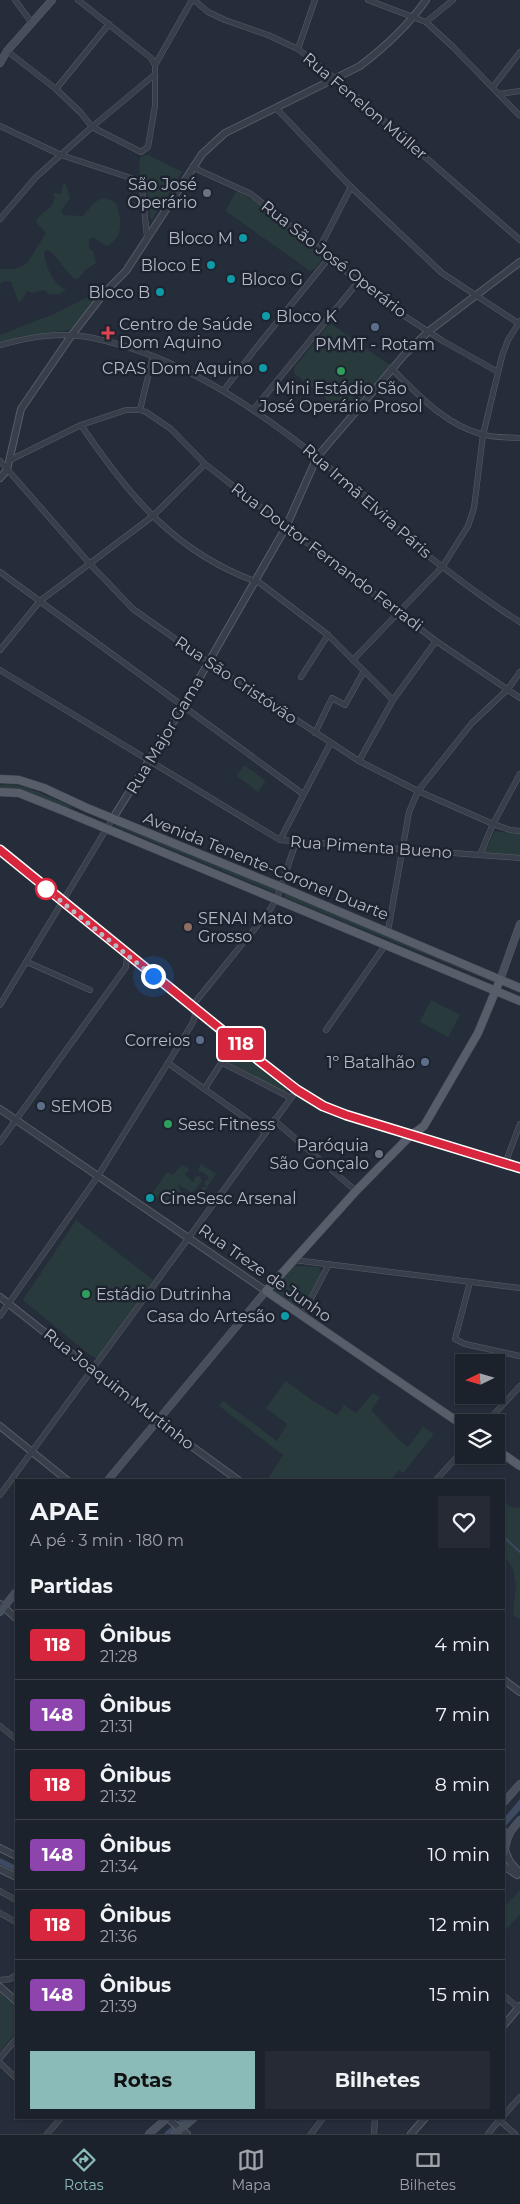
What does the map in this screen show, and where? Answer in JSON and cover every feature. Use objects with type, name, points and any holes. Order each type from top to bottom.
[{"type":"main road","points":[[1,61],[7,51],[52,0]]},
{"type":"main road","name":"Avenida Tenente-Coronel Duarte","points":[[0,779],[31,782],[86,808],[388,931],[520,988]]},
{"type":"main road","name":"Avenida Tenente-Coronel Duarte","points":[[0,792],[19,793],[64,811],[277,898],[520,1001]]},
{"type":"main road","points":[[64,811],[86,808]]},
{"type":"main road","points":[[0,852],[297,1090],[323,1106],[410,1136],[520,1168]]},
{"type":"main road","points":[[109,1479],[293,1260],[356,1191],[410,1136],[424,1126],[478,1033],[496,991],[520,924]]},
{"type":"main road","points":[[424,1126],[428,1136],[434,1142]]},
{"type":"main road","name":"Rua Treze de Junho","points":[[266,1291],[455,1420]]},
{"type":"main road","points":[[505,1455],[520,1466]]},
{"type":"main road","points":[[1,1608],[15,1593]]},
{"type":"main road","points":[[505,1801],[520,1784]]},
{"type":"main road","points":[[505,1846],[511,1831],[520,1820]]},
{"type":"main road","points":[[505,1836],[506,1840]]},
{"type":"main road","points":[[149,2134],[166,2119]]},
{"type":"main road","points":[[178,2130],[193,2119]]},
{"type":"street","points":[[16,0],[32,23]]},
{"type":"street","points":[[78,0],[152,58],[155,65]]},
{"type":"street","points":[[7,51],[56,89],[81,113],[92,127],[138,152],[148,147],[152,127],[155,65],[193,0]]},
{"type":"street","name":"Rua Fenelon Müller","points":[[193,0],[208,12],[225,20],[268,35],[298,49],[336,79],[520,240]]},
{"type":"street","points":[[298,49],[315,0]]},
{"type":"street","points":[[368,0],[426,22],[520,116]]},
{"type":"street","points":[[0,478],[7,470],[21,409],[71,336],[105,292],[126,271],[192,166],[202,154],[226,133],[360,66],[378,53],[414,17],[426,0]]},
{"type":"street","points":[[426,22],[453,0]]},
{"type":"street","points":[[56,89],[109,24]]},
{"type":"street","points":[[493,87],[520,52]]},
{"type":"street","points":[[0,219],[36,177],[92,127],[154,76]]},
{"type":"street","points":[[499,94],[520,91]]},
{"type":"street","points":[[276,108],[351,187],[442,274],[519,322],[508,340],[498,372],[483,435],[474,508],[468,526],[443,566],[353,660]]},
{"type":"street","points":[[0,126],[61,155],[140,181],[147,237]]},
{"type":"street","name":"Rua São José Operário","points":[[192,166],[252,194],[386,304],[498,372]]},
{"type":"street","points":[[320,249],[351,187]]},
{"type":"street","points":[[224,390],[329,258]]},
{"type":"street","name":"Rua Major Gama","points":[[0,1005],[184,705],[255,582],[286,527],[316,457],[392,368],[429,331],[520,262]]},
{"type":"street","points":[[254,410],[358,282]]},
{"type":"street","name":"Rua Irmã Elvira Páris","points":[[0,345],[44,336],[93,338],[153,356],[224,390],[316,457],[370,501],[412,543],[489,603],[520,622]]},
{"type":"street","points":[[10,460],[80,425],[126,410],[140,410],[153,356]]},
{"type":"street","points":[[392,368],[445,418],[465,429],[483,435],[520,438]]},
{"type":"street","name":"Rua Doutor Fernando Ferradi","points":[[140,410],[160,420],[205,464],[436,641],[520,698]]},
{"type":"street","points":[[80,425],[119,479],[174,537],[199,554],[249,581],[260,583],[328,635],[393,700]]},
{"type":"street","name":"Rua São Cristóvão","points":[[0,461],[90,564],[133,609],[208,662],[330,744],[359,761],[418,791],[493,824],[510,830],[520,831]]},
{"type":"street","points":[[0,650],[40,601],[153,516],[205,464]]},
{"type":"street","points":[[0,572],[303,794]]},
{"type":"street","points":[[301,677],[328,635]]},
{"type":"street","points":[[359,761],[393,700],[436,641]]},
{"type":"street","name":"Rua Pimenta Bueno","points":[[0,670],[280,840],[520,858]]},
{"type":"street","points":[[315,733],[332,698],[345,705],[364,671]]},
{"type":"street","points":[[388,931],[409,812],[418,791],[472,723],[508,689],[520,672]]},
{"type":"street","points":[[280,840],[330,744]]},
{"type":"street","points":[[480,855],[493,824],[520,774]]},
{"type":"street","points":[[0,1316],[98,1176],[192,1024],[195,1016],[193,1007],[264,918],[277,898],[296,842]]},
{"type":"street","points":[[326,1030],[386,944]]},
{"type":"street","points":[[0,1142],[126,967],[128,955]]},
{"type":"street","points":[[27,962],[90,990]]},
{"type":"street","points":[[205,1088],[236,1040]]},
{"type":"street","points":[[221,1062],[291,1098]]},
{"type":"street","points":[[168,1063],[265,1132]]},
{"type":"street","points":[[0,1495],[297,1090]]},
{"type":"street","name":"Rua Treze de Junho","points":[[0,1109],[266,1291]]},
{"type":"street","points":[[274,1120],[356,1191]]},
{"type":"street","points":[[506,1164],[520,1124]]},
{"type":"street","points":[[293,1260],[520,1288]]},
{"type":"street","points":[[302,1316],[329,1264]]},
{"type":"street","points":[[470,1282],[455,1339],[465,1344],[520,1356]]},
{"type":"street","name":"Rua Joaquim Murtinho","points":[[0,1297],[157,1421],[237,1479]]},
{"type":"street","points":[[494,1414],[520,1386]]},
{"type":"street","points":[[0,1426],[66,1479]]},
{"type":"street","points":[[437,1479],[455,1459]]},
{"type":"street","points":[[1,1608],[15,1617]]},
{"type":"street","points":[[505,1681],[520,1692]]},
{"type":"street","points":[[0,1726],[15,1738]]},
{"type":"street","points":[[0,1848],[15,1856]]},
{"type":"street","points":[[505,1853],[520,1875]]},
{"type":"street","points":[[505,1867],[520,1875]]},
{"type":"street","points":[[0,1869],[15,1876]]},
{"type":"street","points":[[0,1891],[15,1899]]},
{"type":"street","points":[[0,1913],[15,1921]]},
{"type":"street","points":[[0,1980],[10,1979],[15,1976]]},
{"type":"street","points":[[0,1987],[15,2000]]},
{"type":"street","points":[[505,1997],[520,2008],[505,2024]]},
{"type":"street","points":[[0,2058],[15,2040]]},
{"type":"street","points":[[0,2063],[15,2077]]},
{"type":"street","points":[[505,2113],[520,2097]]},
{"type":"street","points":[[47,2134],[60,2119]]},
{"type":"street","points":[[168,2119],[178,2130],[187,2134]]},
{"type":"street","points":[[311,2134],[322,2119]]},
{"type":"street","points":[[374,2134],[375,2119]]},
{"type":"street","points":[[411,2134],[424,2119]]},
{"type":"street","points":[[488,2134],[499,2119]]},
{"type":"street","points":[[501,2119],[515,2134]]},
{"type":"shaded area","points":[[148,155],[182,172],[152,220],[150,218],[147,187],[139,175],[140,157]]},
{"type":"shaded area","points":[[66,184],[70,199],[61,211],[63,215],[83,216],[97,201],[101,199],[110,200],[116,203],[118,210],[119,232],[117,237],[108,246],[94,237],[89,239],[89,249],[93,251],[96,263],[76,279],[47,250],[44,253],[50,274],[66,290],[59,294],[49,294],[45,290],[32,293],[28,291],[19,303],[11,282],[5,281],[0,284],[0,269],[14,269],[28,262],[46,233],[36,222],[53,203],[55,198],[53,193],[61,194],[63,185]]},
{"type":"shaded area","points":[[238,191],[264,207],[321,255],[322,258],[316,268],[310,271],[227,212],[226,210]]},
{"type":"shaded area","points":[[104,289],[70,330],[20,337],[0,342],[0,335],[54,314]]},
{"type":"shaded area","name":"Mini Estádio São José Operário Prosol","points":[[330,323],[391,366],[347,416],[294,373],[294,368]]},
{"type":"shaded area","points":[[244,765],[266,781],[258,792],[237,776]]},
{"type":"shaded area","points":[[8,784],[26,787],[74,807],[65,808],[18,789],[0,789],[0,785]]},
{"type":"shaded area","points":[[116,823],[277,889],[276,893],[115,826]]},
{"type":"shaded area","points":[[495,831],[520,834],[520,856],[484,854]]},
{"type":"shaded area","points":[[285,893],[492,979],[493,982],[284,897]]},
{"type":"shaded area","points":[[431,1000],[460,1015],[448,1037],[420,1022]]},
{"type":"shaded area","points":[[236,1048],[290,1089],[285,1092],[281,1091],[229,1062],[228,1060]]},
{"type":"shaded area","points":[[201,1164],[216,1174],[201,1197],[196,1194],[203,1187],[207,1187],[204,1182],[209,1179],[206,1174],[198,1171]]},
{"type":"shaded area","points":[[181,1165],[188,1168],[188,1172],[184,1174],[193,1182],[195,1177],[200,1176],[202,1181],[191,1192],[177,1184],[182,1193],[172,1196],[166,1204],[152,1194],[167,1172],[173,1175]]},
{"type":"shaded area","name":"Estádio Dutrinha","points":[[76,1220],[153,1280],[99,1357],[95,1358],[23,1300]]},
{"type":"shaded area","points":[[293,1266],[319,1267],[321,1272],[303,1308],[300,1310],[274,1291],[273,1288]]},
{"type":"shaded area","points":[[286,1381],[313,1401],[337,1415],[344,1405],[356,1413],[373,1393],[380,1397],[371,1410],[408,1447],[423,1427],[434,1434],[403,1473],[399,1470],[392,1479],[268,1479],[283,1455],[219,1406],[223,1401],[277,1441],[287,1424],[266,1408]]},
{"type":"shaded area","points":[[505,1501],[510,1507],[520,1508],[520,1619],[515,1617],[513,1613],[516,1586],[513,1569],[505,1557]]},
{"type":"shaded area","points":[[520,1890],[520,1914],[505,1931],[505,1906]]},
{"type":"shaded area","points":[[0,1993],[15,2006],[15,2033],[0,2052]]},
{"type":"water","points":[[520,1799],[520,1810],[505,1827],[505,1817]]},
{"type":"waterway","points":[[505,1538],[520,1552]]},
{"type":"waterway","points":[[0,1861],[15,1868]]},
{"type":"waterway","points":[[167,2134],[185,2119]]},
{"type":"bus line","name":"118","points":[[0,850],[76,914],[236,1040],[261,1062],[297,1090],[323,1106],[375,1125],[520,1168]]},
{"type":"place","name":"São José Operário","points":[[207,193]]},
{"type":"place","name":"Bloco M","points":[[243,238]]},
{"type":"place","name":"Bloco E","points":[[211,265]]},
{"type":"place","name":"Bloco G","points":[[231,279]]},
{"type":"place","name":"Bloco B","points":[[160,292]]},
{"type":"place","name":"Bloco K","points":[[266,316]]},
{"type":"place","name":"PMMT - Rotam","points":[[375,327]]},
{"type":"place","name":"Centro de Saúde Dom Aquino","points":[[108,333]]},
{"type":"place","name":"CRAS Dom Aquino","points":[[263,368]]},
{"type":"place","name":"Mini Estádio São José Operário Prosol","points":[[341,371]]},
{"type":"place","name":"SENAI Mato Grosso","points":[[188,927]]},
{"type":"place","name":"Correios","points":[[200,1040]]},
{"type":"place","name":"1º Batalhão","points":[[425,1062]]},
{"type":"place","name":"SEMOB","points":[[41,1106]]},
{"type":"place","name":"Sesc Fitness","points":[[168,1124]]},
{"type":"place","name":"Paróquia São Gonçalo","points":[[379,1154]]},
{"type":"place","name":"CineSesc Arsenal","points":[[150,1198]]},
{"type":"place","name":"Estádio Dutrinha","points":[[86,1294]]},
{"type":"place","name":"Casa do Artesão","points":[[285,1316]]},
{"type":"route","points":[[46,889],[153,976]]}]
